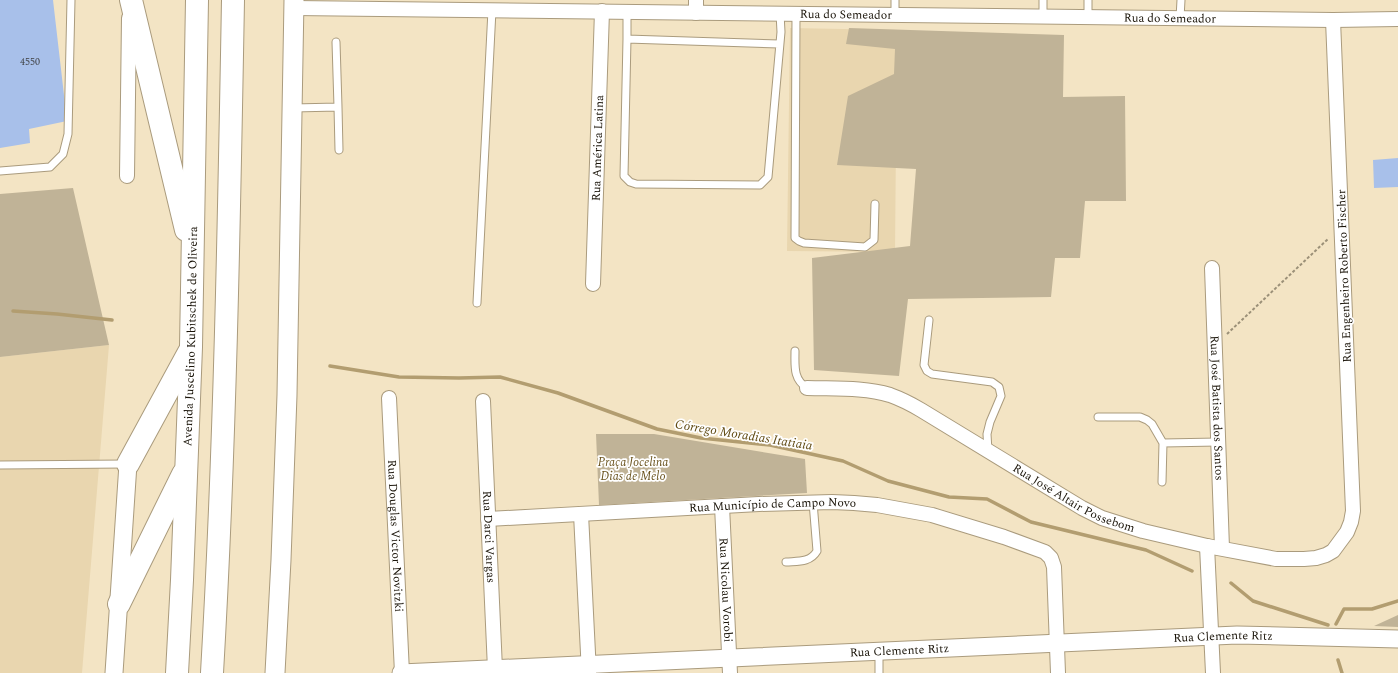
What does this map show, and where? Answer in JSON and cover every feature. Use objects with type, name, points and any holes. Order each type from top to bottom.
[{"type":"highway","points":[[130,0],[193,262]]},
{"type":"highway","name":"Avenida Juscelino Kubitschek de Oliveira","points":[[177,673],[191,347],[197,0]]},
{"type":"highway","points":[[212,673],[220,522],[227,332],[233,0]]},
{"type":"highway","points":[[128,464],[191,347]]},
{"type":"highway","points":[[119,604],[187,466]]},
{"type":"main road","points":[[275,673],[286,446],[294,4]]},
{"type":"street","points":[[127,176],[130,0]]},
{"type":"street","name":"Rua do Semeador","points":[[294,4],[497,7],[626,12],[696,6],[796,14],[1333,20],[1398,19]]},
{"type":"street","name":"Rua América Latina","points":[[593,284],[602,11]]},
{"type":"street","name":"Rua Engenheiro Roberto Fischer","points":[[1333,20],[1353,511],[1347,532]]},
{"type":"street","name":"Rua José Batista dos Santos","points":[[1212,268],[1222,548]]},
{"type":"street","name":"Rua José Altair Possebom","points":[[807,388],[858,390],[889,395],[904,401],[1065,498],[1102,518],[1143,531],[1207,546],[1276,559],[1290,560],[1316,558],[1326,555],[1333,551],[1347,532]]},
{"type":"street","name":"Rua Douglas Victor Novitzki","points":[[389,398],[402,673]]},
{"type":"street","name":"Rua Darci Vargas","points":[[483,401],[495,671]]},
{"type":"street","points":[[114,673],[128,464]]},
{"type":"street","name":"Rua Município de Campo Novo","points":[[488,519],[813,502],[877,505],[932,515],[1041,549],[1049,554],[1054,567],[1057,643]]},
{"type":"street","name":"Rua Nicolau Vorobi","points":[[722,506],[729,666]]},
{"type":"street","points":[[581,514],[589,669]]},
{"type":"street","points":[[1207,546],[1214,673]]},
{"type":"street","name":"Rua Clemente Ritz","points":[[402,673],[729,666],[879,651],[1212,636],[1256,635],[1398,639]]},
{"type":"street","points":[[1057,643],[1058,673]]},
{"type":"lane","points":[[0,172],[50,167],[62,154],[68,134],[71,0]]},
{"type":"lane","points":[[895,0],[895,15]]},
{"type":"lane","points":[[1043,0],[1043,16]]},
{"type":"lane","points":[[1088,0],[1088,17]]},
{"type":"lane","points":[[1180,18],[1181,0]]},
{"type":"lane","points":[[477,303],[497,7]]},
{"type":"lane","points":[[626,12],[627,39],[624,176],[630,182],[636,184],[760,185],[768,177],[781,32],[780,13]]},
{"type":"lane","points":[[796,14],[796,238],[804,243],[866,247],[874,240],[875,204]]},
{"type":"lane","points":[[627,39],[779,44]]},
{"type":"lane","points":[[336,42],[339,150]]},
{"type":"lane","points":[[293,108],[338,107]]},
{"type":"lane","points":[[929,320],[924,365],[927,371],[932,374],[992,382],[999,387],[1001,396],[990,422],[987,434],[988,451]]},
{"type":"lane","points":[[795,351],[796,375],[798,380],[807,388]]},
{"type":"lane","points":[[1098,417],[1140,417],[1152,424],[1163,443],[1162,482]]},
{"type":"lane","points":[[1163,443],[1218,442]]},
{"type":"lane","points":[[0,465],[128,464]]},
{"type":"lane","points":[[786,562],[809,560],[814,557],[817,552],[813,502]]},
{"type":"lane","points":[[879,651],[880,673]]},
{"type":"path","points":[[1214,345],[1342,227]]},
{"type":"shaded area","points":[[790,28],[897,30],[895,252],[787,251]]},
{"type":"shaded area","points":[[109,345],[82,673],[0,673],[0,357]]},
{"type":"green space","points":[[849,28],[1064,35],[1063,97],[1125,96],[1126,201],[1085,201],[1080,258],[1055,258],[1051,297],[908,299],[899,376],[814,370],[812,258],[910,246],[916,169],[837,165],[848,96],[894,74],[895,49],[846,44]]},
{"type":"green space","points":[[73,188],[109,345],[0,357],[0,194]]},
{"type":"green space","name":"Praça Jocelina Dias de Melo","points":[[596,434],[654,434],[805,459],[807,493],[599,505]]},
{"type":"green space","points":[[1398,615],[1398,627],[1374,626]]},
{"type":"building","points":[[0,0],[53,0],[67,121],[29,129],[30,143],[0,148]]},
{"type":"building","points":[[1398,158],[1398,187],[1374,188],[1373,160]]},
{"type":"waterway","name":"Córrego Moradias Itatiaia","points":[[13,311],[112,320]]},
{"type":"waterway","name":"Córrego Moradias Itatiaia","points":[[330,366],[399,377],[500,377],[558,393],[657,429],[701,438],[770,445],[843,461],[888,481],[949,497],[987,499],[1031,522],[1146,550],[1192,571]]},
{"type":"waterway","name":"Córrego Moradias Itatiaia","points":[[1231,583],[1253,601],[1328,625]]},
{"type":"waterway","points":[[1336,624],[1344,609],[1372,609],[1398,601]]},
{"type":"waterway","points":[[1338,660],[1342,673]]}]
